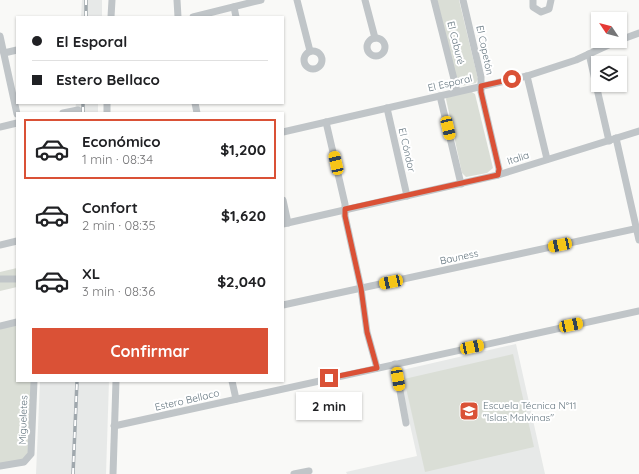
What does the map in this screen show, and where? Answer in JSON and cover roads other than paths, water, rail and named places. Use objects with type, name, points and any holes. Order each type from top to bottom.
[{"type":"street","points":[[111,16],[112,0]]},
{"type":"street","points":[[177,0],[178,16]]},
{"type":"street","points":[[197,16],[261,0]]},
{"type":"street","points":[[297,0],[310,51]]},
{"type":"street","points":[[365,0],[375,38]]},
{"type":"street","name":"El Caburé","points":[[434,0],[457,91]]},
{"type":"street","name":"El Copetón","points":[[463,0],[481,77],[481,92],[499,169],[498,175]]},
{"type":"street","points":[[533,0],[533,7],[541,12],[549,9],[551,0]]},
{"type":"street","points":[[234,6],[236,16]]},
{"type":"street","points":[[627,37],[639,33]]},
{"type":"street","points":[[0,36],[17,112]]},
{"type":"street","name":"El Esporal","points":[[284,132],[527,76],[560,66],[602,48]]},
{"type":"street","points":[[4,53],[16,50]]},
{"type":"street","points":[[589,54],[609,141]]},
{"type":"street","points":[[527,76],[547,159]]},
{"type":"street","points":[[440,96],[461,184]]},
{"type":"street","name":"El Cóndor","points":[[387,108],[407,196]]},
{"type":"street","points":[[68,112],[78,110]]},
{"type":"street","points":[[326,122],[361,288],[367,332],[377,368]]},
{"type":"street","points":[[0,127],[16,123]]},
{"type":"street","name":"Italia","points":[[286,223],[498,175],[609,141],[639,130]]},
{"type":"street","points":[[616,138],[638,228],[639,240]]},
{"type":"street","points":[[284,208],[286,223]]},
{"type":"street","name":"Bauness","points":[[284,305],[638,228]]},
{"type":"street","points":[[0,245],[16,241]]},
{"type":"street","points":[[0,279],[16,279]]},
{"type":"street","name":"Estero Bellaco","points":[[114,426],[639,311]]},
{"type":"street","points":[[0,326],[16,322]]},
{"type":"street","points":[[395,364],[406,423]]},
{"type":"street","name":"Migueletes","points":[[0,466],[24,462],[28,459],[33,450],[34,382]]},
{"type":"street","points":[[113,474],[116,382]]},
{"type":"street","points":[[232,382],[236,399]]},
{"type":"street","points":[[294,474],[309,471]]},
{"type":"railway","points":[[86,0],[86,16]]},
{"type":"railway","points":[[83,104],[83,112]]},
{"type":"railway","points":[[73,474],[77,382]]},
{"type":"place","name":"Escuela Técnica N°11 \"Islas Malvinas\"","points":[[469,411]]}]
